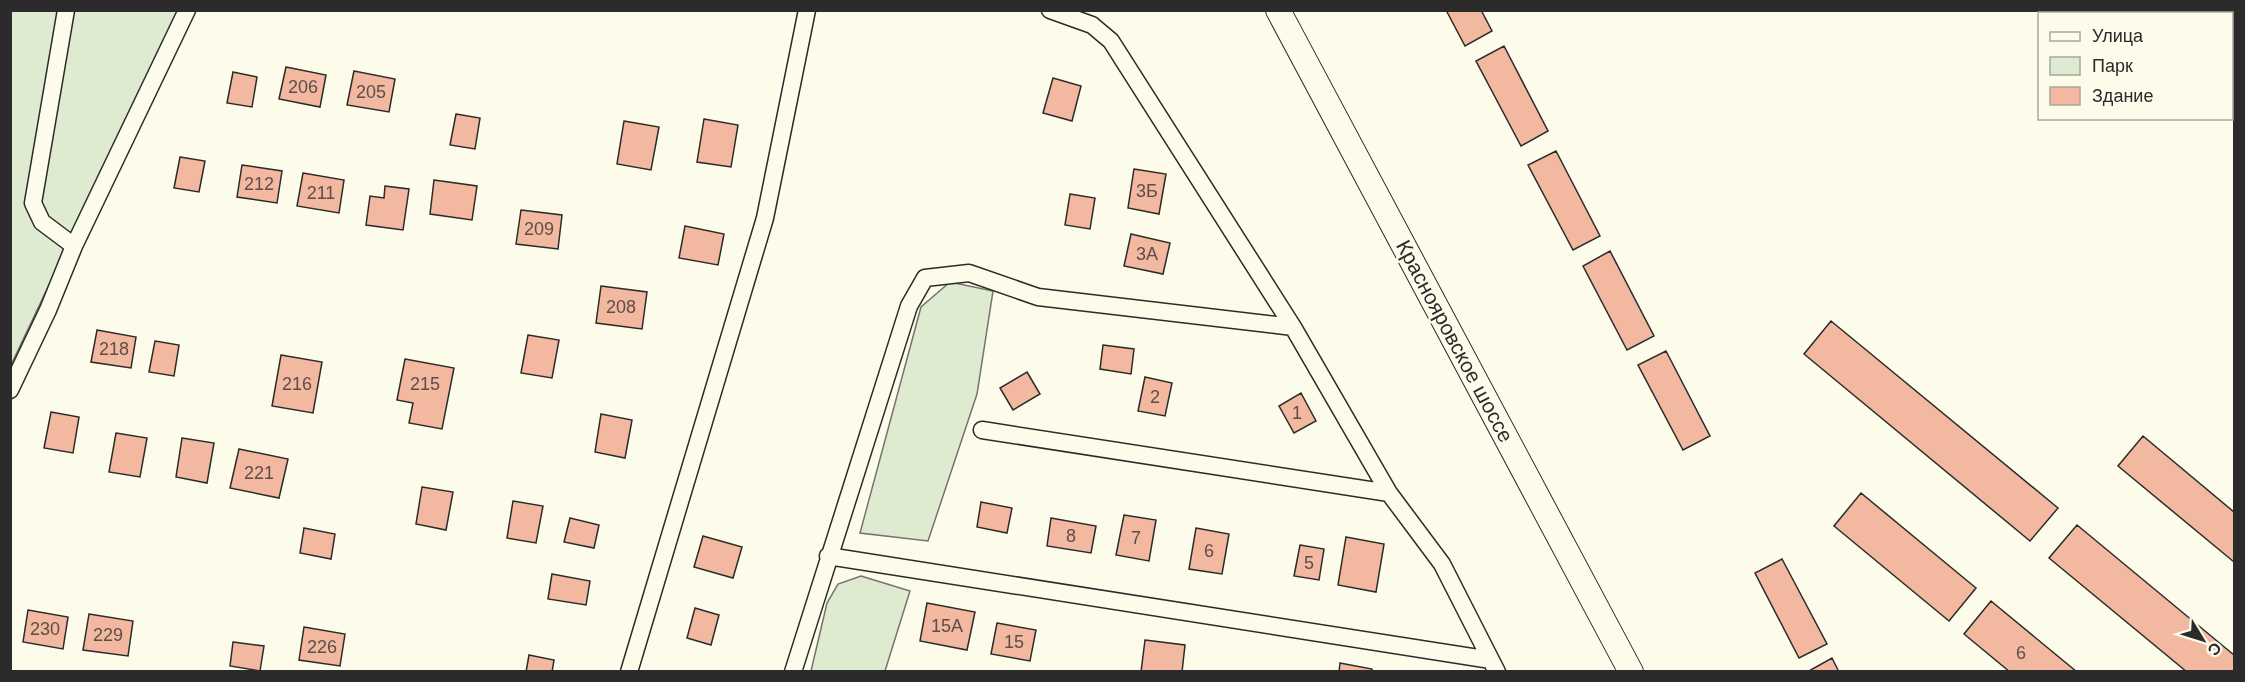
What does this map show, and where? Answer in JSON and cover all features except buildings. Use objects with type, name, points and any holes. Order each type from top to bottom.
[{"type":"street","points":[[66,10],[33,203],[42,222],[74,246]]},
{"type":"street","points":[[10,390],[48,310],[74,246],[188,10]]},
{"type":"street","points":[[629,672],[765,218],[807,10]]},
{"type":"street","points":[[1050,10],[1092,25],[1111,41],[1293,327],[1389,493],[1442,564],[1494,666]]},
{"type":"street","name":"Краснояровское шоссе","points":[[1278,10],[1631,672]]},
{"type":"street","points":[[793,672],[909,306],[926,278],[969,273],[1038,297],[1293,327]]},
{"type":"street","points":[[982,430],[1389,493]]},
{"type":"street","points":[[828,556],[1494,666]]},
{"type":"green space","points":[[11,11],[179,11],[11,365]]},
{"type":"green space","points":[[950,282],[993,291],[977,394],[928,541],[860,533],[921,307]]},
{"type":"green space","points":[[861,576],[910,591],[885,671],[811,671],[827,603],[838,584]]}]
